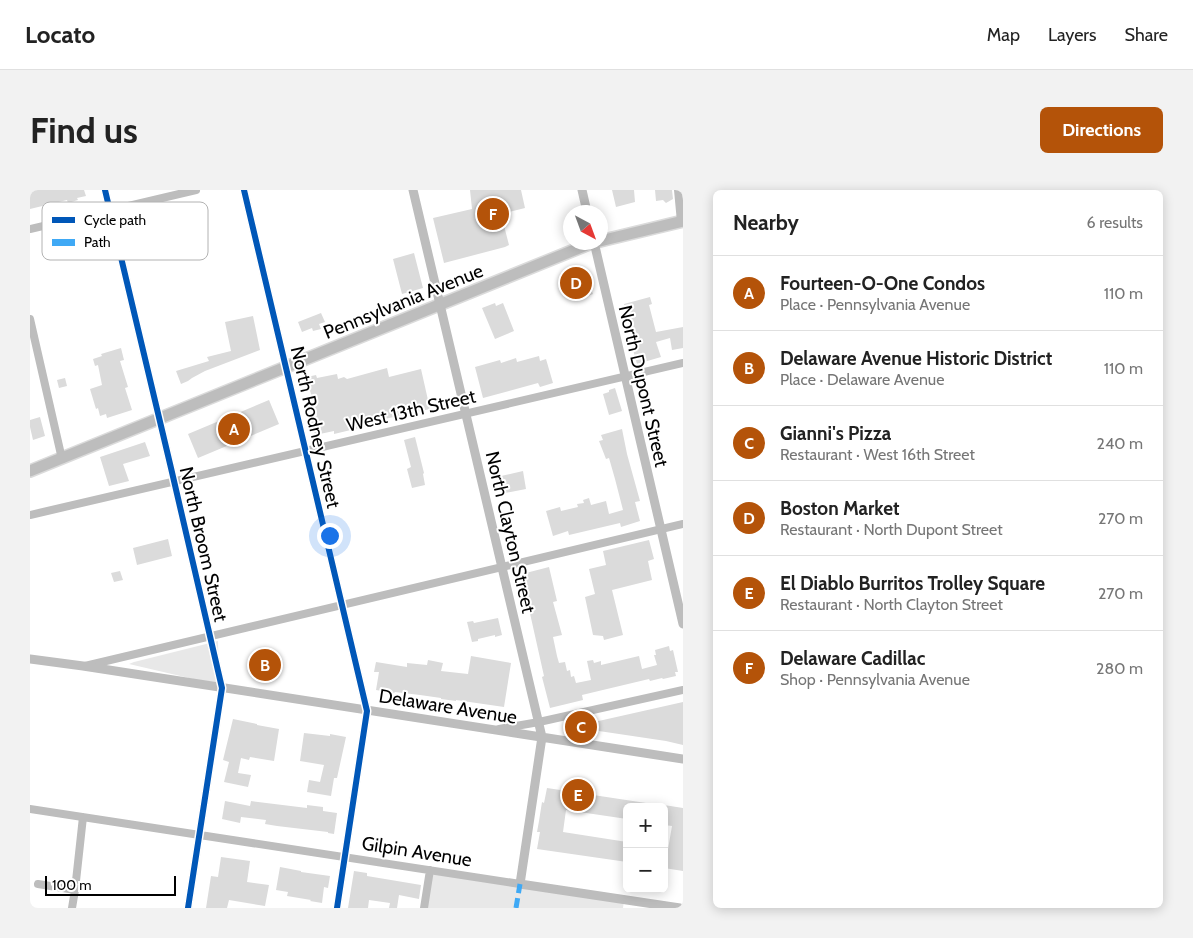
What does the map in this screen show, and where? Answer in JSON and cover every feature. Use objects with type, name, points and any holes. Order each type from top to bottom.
[{"type":"main road","points":[[608,239],[682,222]]},
{"type":"main road","name":"Pennsylvania Avenue","points":[[30,471],[574,250]]},
{"type":"street","points":[[144,202],[196,190]]},
{"type":"street","name":"North Rodney Street","points":[[244,190],[367,710],[338,908]]},
{"type":"street","name":"North Clayton Street","points":[[412,190],[542,737],[520,884]]},
{"type":"street","points":[[582,190],[585,205]]},
{"type":"street","points":[[678,190],[682,222]]},
{"type":"street","name":"North Dupont Street","points":[[596,250],[683,624]]},
{"type":"street","name":"North Broom Street","points":[[122,260],[222,688],[188,908]]},
{"type":"street","points":[[30,319],[62,459]]},
{"type":"street","name":"West 13th Street","points":[[30,515],[683,363]]},
{"type":"street","points":[[83,666],[683,524]]},
{"type":"street","name":"Delaware Avenue","points":[[30,659],[683,759]]},
{"type":"street","points":[[493,730],[539,722],[683,690]]},
{"type":"street","name":"Gilpin Avenue","points":[[30,809],[680,908]]},
{"type":"street","points":[[72,908],[83,817]]},
{"type":"street","points":[[424,908],[430,870]]},
{"type":"street","points":[[38,884],[75,890]]},
{"type":"shaded area","points":[[218,641],[219,685],[129,664],[134,662]]},
{"type":"shaded area","points":[[430,870],[624,900],[623,908],[424,908]]},
{"type":"building","points":[[30,190],[84,190],[86,196],[77,198],[78,200],[71,202],[68,202],[67,200],[42,202],[42,206],[30,209]]},
{"type":"building","points":[[470,190],[521,190],[525,208],[501,214],[509,245],[444,263],[433,218],[472,209]]},
{"type":"building","points":[[612,190],[634,190],[635,202],[616,207]]},
{"type":"building","points":[[655,190],[672,190],[673,199],[666,203],[663,200],[656,201]]},
{"type":"building","points":[[414,253],[423,288],[402,294],[393,259]]},
{"type":"building","points":[[581,266],[593,294],[577,300],[574,292],[568,294],[560,274]]},
{"type":"building","points":[[650,297],[652,304],[649,305],[656,332],[683,327],[683,348],[672,350],[670,338],[656,342],[661,357],[637,364],[633,350],[637,349],[624,304]]},
{"type":"building","points":[[495,303],[496,306],[503,303],[514,331],[495,339],[482,308]]},
{"type":"building","points":[[321,313],[325,322],[319,324],[321,329],[313,331],[312,328],[302,332],[298,322]]},
{"type":"building","points":[[253,316],[260,350],[205,371],[181,384],[176,371],[209,361],[207,357],[231,351],[225,322]]},
{"type":"building","points":[[121,348],[124,360],[120,361],[128,387],[125,388],[132,410],[107,418],[106,414],[100,416],[90,389],[102,385],[98,365],[95,366],[93,359],[102,356],[101,354]]},
{"type":"building","points":[[539,356],[540,361],[546,359],[553,383],[540,387],[538,383],[483,398],[475,367],[500,360],[501,363],[516,358],[517,362]]},
{"type":"building","points":[[387,368],[389,377],[421,369],[430,409],[380,420],[380,423],[334,434],[334,431],[315,435],[310,418],[317,416],[308,387],[307,377],[316,375],[317,378],[337,374],[338,379],[344,377],[347,379]]},
{"type":"building","points":[[65,378],[67,386],[59,388],[57,380]]},
{"type":"building","points":[[615,388],[622,411],[609,415],[603,394]]},
{"type":"building","points":[[269,400],[279,424],[198,458],[188,434]]},
{"type":"building","points":[[40,417],[45,436],[33,440],[30,420]]},
{"type":"building","points":[[622,429],[640,501],[635,502],[640,521],[621,527],[620,523],[569,535],[568,531],[553,536],[546,511],[560,507],[561,511],[578,507],[577,504],[584,503],[583,500],[589,498],[591,505],[606,501],[609,514],[623,510],[609,458],[606,459],[599,441],[603,440],[601,435]]},
{"type":"building","points":[[415,437],[425,485],[412,488],[407,469],[411,467],[404,440]]},
{"type":"building","points":[[145,442],[150,456],[123,464],[129,481],[109,486],[100,457]]},
{"type":"building","points":[[523,471],[526,489],[505,493],[501,476]]},
{"type":"building","points":[[168,539],[172,556],[137,565],[133,548]]},
{"type":"building","points":[[649,540],[654,559],[648,561],[652,580],[612,590],[623,635],[604,640],[603,636],[593,635],[585,597],[595,594],[589,569],[606,565],[603,551]]},
{"type":"building","points":[[549,567],[557,601],[553,602],[562,635],[553,637],[557,656],[559,663],[565,662],[567,671],[570,670],[571,677],[574,676],[576,683],[591,680],[587,661],[593,660],[594,663],[601,661],[601,665],[639,656],[642,669],[657,665],[654,655],[656,655],[655,650],[669,646],[670,651],[673,650],[678,672],[675,672],[676,676],[650,681],[649,679],[582,695],[583,700],[550,708],[522,574]]},
{"type":"building","points":[[120,571],[123,580],[114,582],[111,573]]},
{"type":"building","points":[[498,618],[502,635],[495,637],[495,635],[472,642],[467,622],[473,621],[474,623]]},
{"type":"building","points":[[471,656],[511,663],[504,707],[376,690],[379,672],[374,672],[376,662],[407,667],[407,663],[427,665],[428,660],[443,663],[441,671],[468,674]]},
{"type":"building","points":[[683,702],[683,745],[572,727]]},
{"type":"building","points":[[233,719],[279,729],[274,761],[250,757],[249,760],[241,758],[238,773],[251,775],[248,787],[224,782],[229,762],[223,760]]},
{"type":"building","points":[[304,733],[346,737],[337,778],[334,778],[331,796],[307,792],[309,780],[320,782],[324,765],[300,761]]},
{"type":"building","points":[[547,788],[646,803],[623,803],[623,818],[566,810],[563,832],[623,841],[623,861],[537,849],[540,832],[537,832],[542,802],[544,803]]},
{"type":"building","points":[[225,801],[250,806],[251,801],[307,808],[307,805],[323,807],[323,811],[337,813],[334,834],[265,824],[266,820],[241,817],[240,823],[222,819]]},
{"type":"building","points":[[668,806],[683,808],[683,871],[668,869],[668,849],[672,826],[668,826]]},
{"type":"building","points":[[221,857],[250,861],[247,882],[269,885],[265,906],[229,900],[227,908],[206,908],[211,876],[218,877]]},
{"type":"building","points":[[280,867],[330,876],[328,888],[324,887],[322,903],[287,896],[288,892],[276,890]]},
{"type":"building","points":[[354,871],[367,873],[367,876],[421,885],[419,899],[399,895],[397,908],[389,908],[390,903],[369,900],[368,908],[348,908]]},
{"type":"marked path","points":[[516,908],[520,884]]},
{"type":"cycle path","points":[[105,190],[108,202]]},
{"type":"cycle path","points":[[244,190],[367,711],[337,908]]},
{"type":"cycle path","points":[[122,260],[222,688],[188,908]]},
{"type":"place","name":"Delaware Cadillac","points":[[493,214]]},
{"type":"place","name":"Boston Market","points":[[576,283]]},
{"type":"place","name":"Fourteen-O-One Condos","points":[[234,429]]},
{"type":"place","name":"Delaware Avenue Historic District","points":[[265,665]]},
{"type":"place","name":"Gianni's Pizza","points":[[581,727]]},
{"type":"place","name":"El Diablo Burritos Trolley Square","points":[[578,795]]}]
